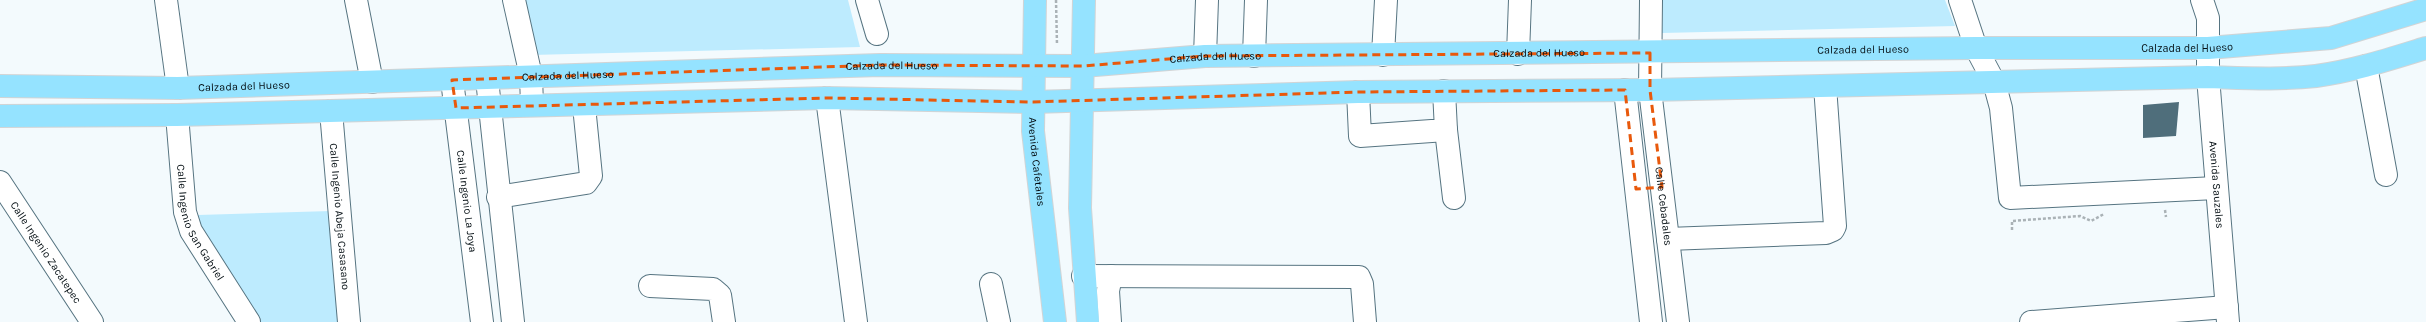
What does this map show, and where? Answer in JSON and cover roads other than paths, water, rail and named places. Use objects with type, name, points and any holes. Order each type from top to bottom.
[{"type":"main road","name":"Avenida Cafetales","points":[[1036,0],[1033,131],[1052,318]]},
{"type":"main road","points":[[1084,0],[1080,208],[1098,276],[1088,322]]},
{"type":"main road","name":"Calzada del Hueso","points":[[0,86],[178,88],[880,65],[1034,67],[1083,66],[1205,56],[1650,53],[1976,48],[2208,48],[2331,38],[2426,9]]},
{"type":"main road","points":[[0,116],[177,115],[532,105],[584,106],[827,98],[1033,102],[1358,92],[1650,90],[2208,77],[2269,78],[2315,76],[2366,66],[2426,48]]},
{"type":"street","points":[[166,0],[178,88]]},
{"type":"street","points":[[356,0],[372,82]]},
{"type":"street","points":[[514,0],[531,76],[532,105]]},
{"type":"street","points":[[867,0],[877,34]]},
{"type":"street","points":[[1205,56],[1207,0]]},
{"type":"street","points":[[1254,56],[1256,0]]},
{"type":"street","points":[[1383,54],[1386,0]]},
{"type":"street","points":[[1518,54],[1520,0]]},
{"type":"street","name":"Calle Cebadales","points":[[1651,0],[1650,90],[1678,322]]},
{"type":"street","points":[[1960,0],[1976,48],[1994,82],[2000,108],[2010,198],[2164,189],[2216,188]]},
{"type":"street","name":"Avenida Sauzales","points":[[2202,0],[2208,18],[2208,77],[2216,188],[2228,315]]},
{"type":"street","points":[[2366,66],[2386,175]]},
{"type":"street","points":[[487,79],[491,107],[498,197],[513,322]]},
{"type":"street","name":"Calle Ingenio La Joya","points":[[452,80],[482,322]]},
{"type":"street","points":[[1668,239],[1826,232],[1833,230],[1836,226],[1825,86]]},
{"type":"street","points":[[1625,90],[1651,322]]},
{"type":"street","points":[[1444,91],[1446,130],[1454,198]]},
{"type":"street","points":[[1358,92],[1360,136],[1446,130]]},
{"type":"street","points":[[827,98],[856,322]]},
{"type":"street","points":[[498,197],[586,183],[592,176],[584,106]]},
{"type":"street","name":"Calle Ingenio Abeja Casasano","points":[[330,111],[350,322]]},
{"type":"street","name":"Calle Ingenio San Gabriel","points":[[177,115],[184,212],[191,231],[249,322]]},
{"type":"street","name":"Calle Ingenio Zacatepec","points":[[0,182],[92,322]]},
{"type":"street","points":[[1636,189],[1662,187]]},
{"type":"street","points":[[1098,276],[1108,291],[1110,322]]},
{"type":"street","points":[[1098,276],[1359,277],[1362,284],[1365,322]]},
{"type":"street","points":[[991,284],[999,322]]},
{"type":"street","points":[[650,286],[713,289],[720,295],[724,322]]},
{"type":"street","points":[[2031,322],[2228,315]]}]
